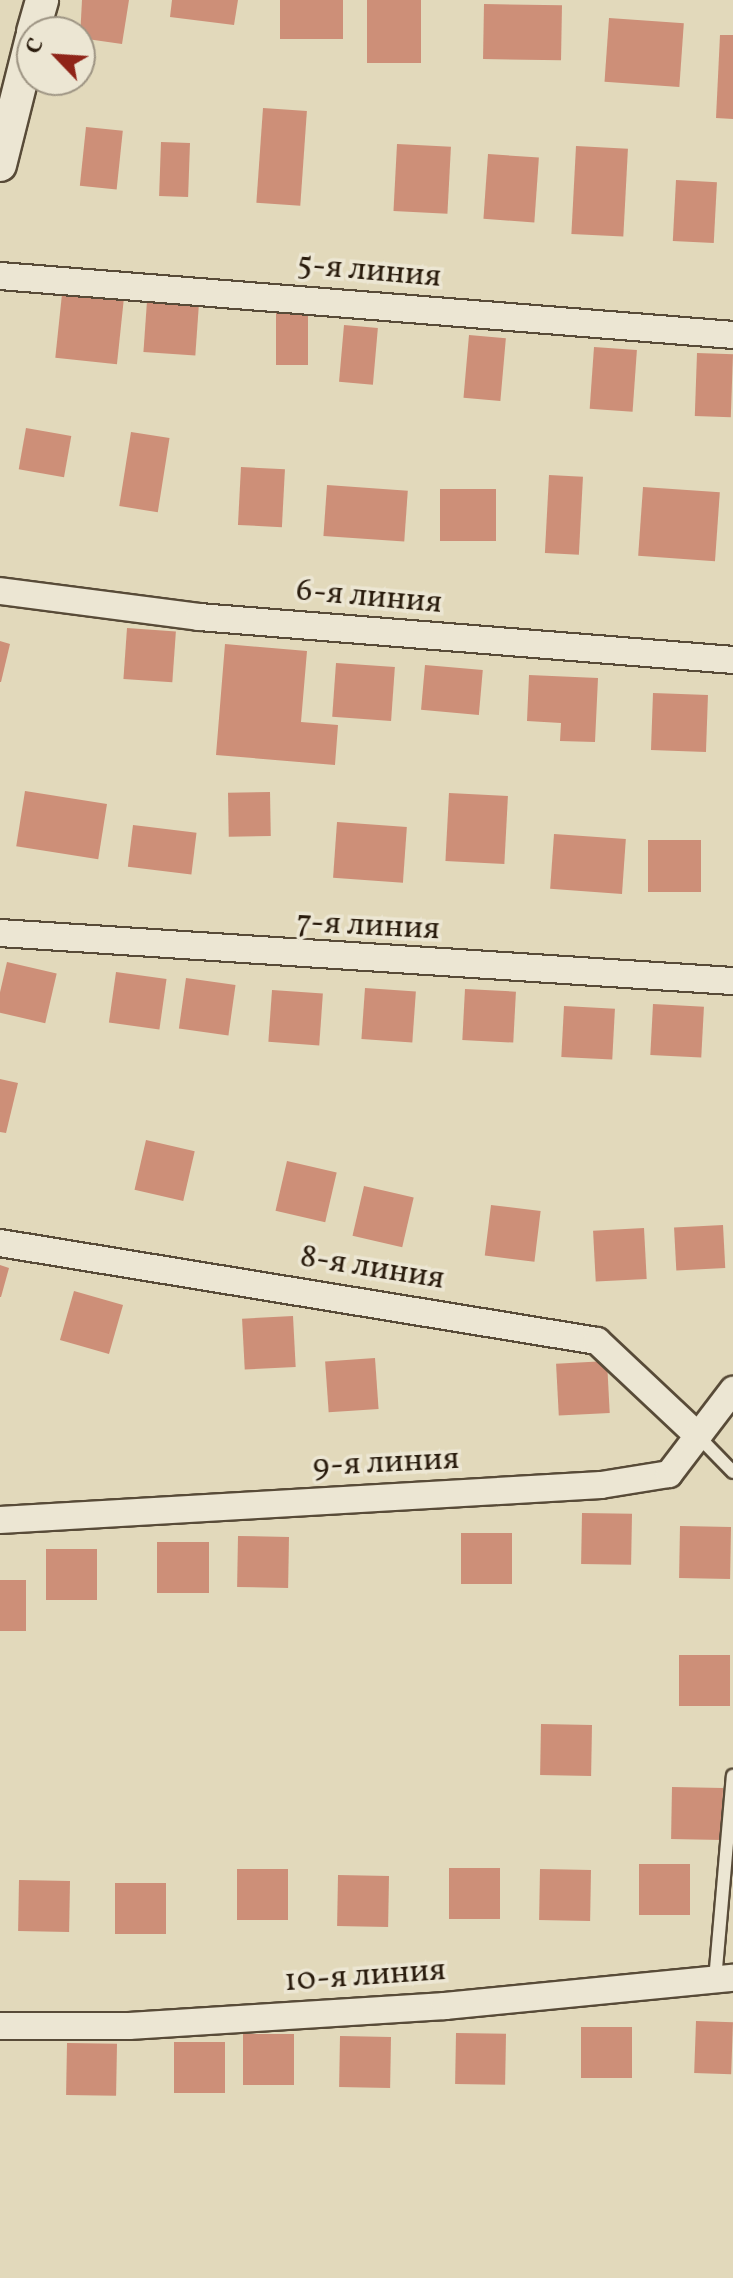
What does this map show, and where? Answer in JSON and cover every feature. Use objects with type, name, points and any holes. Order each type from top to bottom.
[{"type":"street","points":[[0,165],[18,96]]},
{"type":"street","name":"5-я линия","points":[[0,276],[733,335]]},
{"type":"street","name":"6-я линия","points":[[0,591],[199,617],[733,660]]},
{"type":"street","name":"7-я линия","points":[[0,933],[733,981]]},
{"type":"street","name":"8-я линия","points":[[0,1243],[597,1341],[698,1436]]},
{"type":"street","name":"9-я линия","points":[[0,1520],[601,1485],[669,1474],[733,1390]]},
{"type":"street","name":"10-я линия","points":[[0,2026],[129,2026],[445,2006],[724,1979]]},
{"type":"lane","points":[[698,1436],[733,1472]]},
{"type":"lane","points":[[724,1979],[733,1776]]},
{"type":"building","points":[[82,0],[129,0],[122,44],[96,40],[96,16],[81,16]]},
{"type":"building","points":[[172,0],[238,0],[234,25],[170,17]]},
{"type":"building","points":[[280,0],[343,0],[343,39],[280,39]]},
{"type":"building","points":[[367,0],[421,0],[421,63],[367,63]]},
{"type":"building","points":[[484,4],[562,5],[561,60],[483,59]]},
{"type":"building","points":[[609,18],[684,23],[679,87],[605,82]]},
{"type":"building","points":[[720,35],[733,35],[733,119],[716,118]]},
{"type":"building","points":[[263,108],[307,111],[300,206],[256,203]]},
{"type":"building","points":[[86,127],[123,131],[117,190],[80,186]]},
{"type":"building","points":[[161,142],[190,143],[188,197],[159,196]]},
{"type":"building","points":[[397,144],[451,147],[447,214],[393,211]]},
{"type":"building","points":[[576,146],[628,149],[623,237],[571,234]]},
{"type":"building","points":[[488,154],[539,158],[534,222],[483,219]]},
{"type":"building","points":[[676,180],[717,182],[714,243],[673,241]]},
{"type":"building","points":[[62,294],[124,300],[117,364],[55,358]]},
{"type":"building","points":[[147,301],[199,305],[195,356],[143,352]]},
{"type":"building","points":[[276,313],[308,313],[308,365],[276,365]]},
{"type":"building","points":[[344,325],[378,328],[373,385],[339,382]]},
{"type":"building","points":[[469,335],[506,338],[500,401],[464,398]]},
{"type":"building","points":[[594,347],[637,350],[633,412],[590,409]]},
{"type":"building","points":[[697,353],[733,354],[731,417],[695,416]]},
{"type":"building","points":[[26,428],[71,436],[64,477],[19,469]]},
{"type":"building","points":[[131,432],[170,438],[158,512],[119,506]]},
{"type":"building","points":[[241,467],[285,469],[282,527],[238,525]]},
{"type":"building","points":[[549,475],[583,477],[579,555],[545,553]]},
{"type":"building","points":[[327,485],[408,491],[404,542],[323,536]]},
{"type":"building","points":[[643,487],[720,492],[715,561],[638,556]]},
{"type":"building","points":[[440,489],[496,489],[496,541],[440,541]]},
{"type":"building","points":[[127,628],[176,631],[172,682],[123,679]]},
{"type":"building","points":[[0,641],[10,644],[1,682],[0,682]]},
{"type":"building","points":[[225,644],[307,651],[301,722],[338,725],[335,765],[216,755]]},
{"type":"building","points":[[336,663],[395,667],[391,721],[332,717]]},
{"type":"building","points":[[425,665],[483,670],[479,715],[421,710]]},
{"type":"building","points":[[529,675],[598,678],[595,742],[560,741],[561,723],[527,721]]},
{"type":"building","points":[[653,693],[708,695],[706,752],[651,750]]},
{"type":"building","points":[[25,791],[107,804],[98,859],[16,846]]},
{"type":"building","points":[[270,792],[271,836],[229,837],[228,793]]},
{"type":"building","points":[[449,793],[508,796],[504,864],[445,861]]},
{"type":"building","points":[[337,822],[407,827],[403,883],[333,878]]},
{"type":"building","points":[[133,825],[197,833],[191,874],[128,867]]},
{"type":"building","points":[[554,834],[626,839],[622,894],[550,889]]},
{"type":"building","points":[[648,840],[701,840],[701,892],[648,892]]},
{"type":"building","points":[[7,962],[57,973],[45,1023],[0,1013],[0,992]]},
{"type":"building","points":[[116,972],[167,979],[159,1030],[109,1023]]},
{"type":"building","points":[[186,978],[236,985],[228,1035],[179,1029]]},
{"type":"building","points":[[365,988],[416,992],[412,1042],[361,1039]]},
{"type":"building","points":[[465,989],[516,992],[513,1043],[462,1040]]},
{"type":"building","points":[[272,990],[323,994],[319,1045],[268,1042]]},
{"type":"building","points":[[653,1004],[704,1007],[701,1058],[650,1055]]},
{"type":"building","points":[[564,1006],[615,1009],[612,1060],[561,1057]]},
{"type":"building","points":[[0,1079],[18,1083],[6,1133],[0,1132]]},
{"type":"building","points":[[146,1140],[195,1151],[183,1201],[135,1190]]},
{"type":"building","points":[[287,1161],[337,1172],[325,1222],[276,1211]]},
{"type":"building","points":[[364,1186],[414,1197],[402,1247],[353,1236]]},
{"type":"building","points":[[491,1205],[541,1211],[534,1262],[485,1256]]},
{"type":"building","points":[[723,1225],[725,1268],[676,1271],[674,1228]]},
{"type":"building","points":[[644,1228],[647,1279],[596,1282],[593,1231]]},
{"type":"building","points":[[0,1265],[9,1268],[1,1297],[0,1297]]},
{"type":"building","points":[[74,1291],[123,1305],[109,1354],[60,1340]]},
{"type":"building","points":[[293,1316],[296,1367],[245,1370],[242,1319]]},
{"type":"building","points":[[375,1358],[379,1409],[329,1412],[325,1361]]},
{"type":"building","points":[[607,1361],[610,1413],[559,1416],[556,1364]]},
{"type":"building","points":[[582,1513],[632,1514],[631,1565],[581,1564]]},
{"type":"building","points":[[680,1526],[731,1527],[730,1579],[679,1578]]},
{"type":"building","points":[[461,1533],[512,1533],[512,1584],[461,1584]]},
{"type":"building","points":[[238,1536],[289,1537],[288,1588],[237,1587]]},
{"type":"building","points":[[157,1542],[209,1542],[209,1593],[157,1593]]},
{"type":"building","points":[[46,1549],[97,1549],[97,1600],[46,1600]]},
{"type":"building","points":[[0,1580],[26,1580],[26,1631],[0,1631]]},
{"type":"building","points":[[679,1655],[730,1655],[730,1706],[679,1706]]},
{"type":"building","points":[[541,1724],[592,1725],[591,1776],[540,1775]]},
{"type":"building","points":[[672,1787],[723,1788],[722,1840],[671,1839]]},
{"type":"building","points":[[639,1864],[690,1864],[690,1915],[639,1915]]},
{"type":"building","points":[[449,1868],[500,1868],[500,1919],[449,1919]]},
{"type":"building","points":[[237,1869],[288,1869],[288,1920],[237,1920]]},
{"type":"building","points":[[540,1869],[591,1870],[590,1921],[539,1920]]},
{"type":"building","points":[[338,1875],[389,1876],[388,1927],[337,1926]]},
{"type":"building","points":[[19,1880],[70,1881],[69,1932],[18,1931]]},
{"type":"building","points":[[115,1883],[166,1883],[166,1934],[115,1934]]},
{"type":"building","points":[[696,2021],[733,2022],[731,2074],[694,2073]]},
{"type":"building","points":[[581,2027],[632,2027],[632,2078],[581,2078]]},
{"type":"building","points":[[456,2033],[506,2034],[505,2085],[455,2084]]},
{"type":"building","points":[[243,2034],[294,2034],[294,2085],[243,2085]]},
{"type":"building","points":[[340,2036],[391,2037],[390,2088],[339,2087]]},
{"type":"building","points":[[174,2042],[225,2042],[225,2093],[174,2093]]},
{"type":"building","points":[[67,2043],[117,2044],[116,2096],[66,2095]]}]
